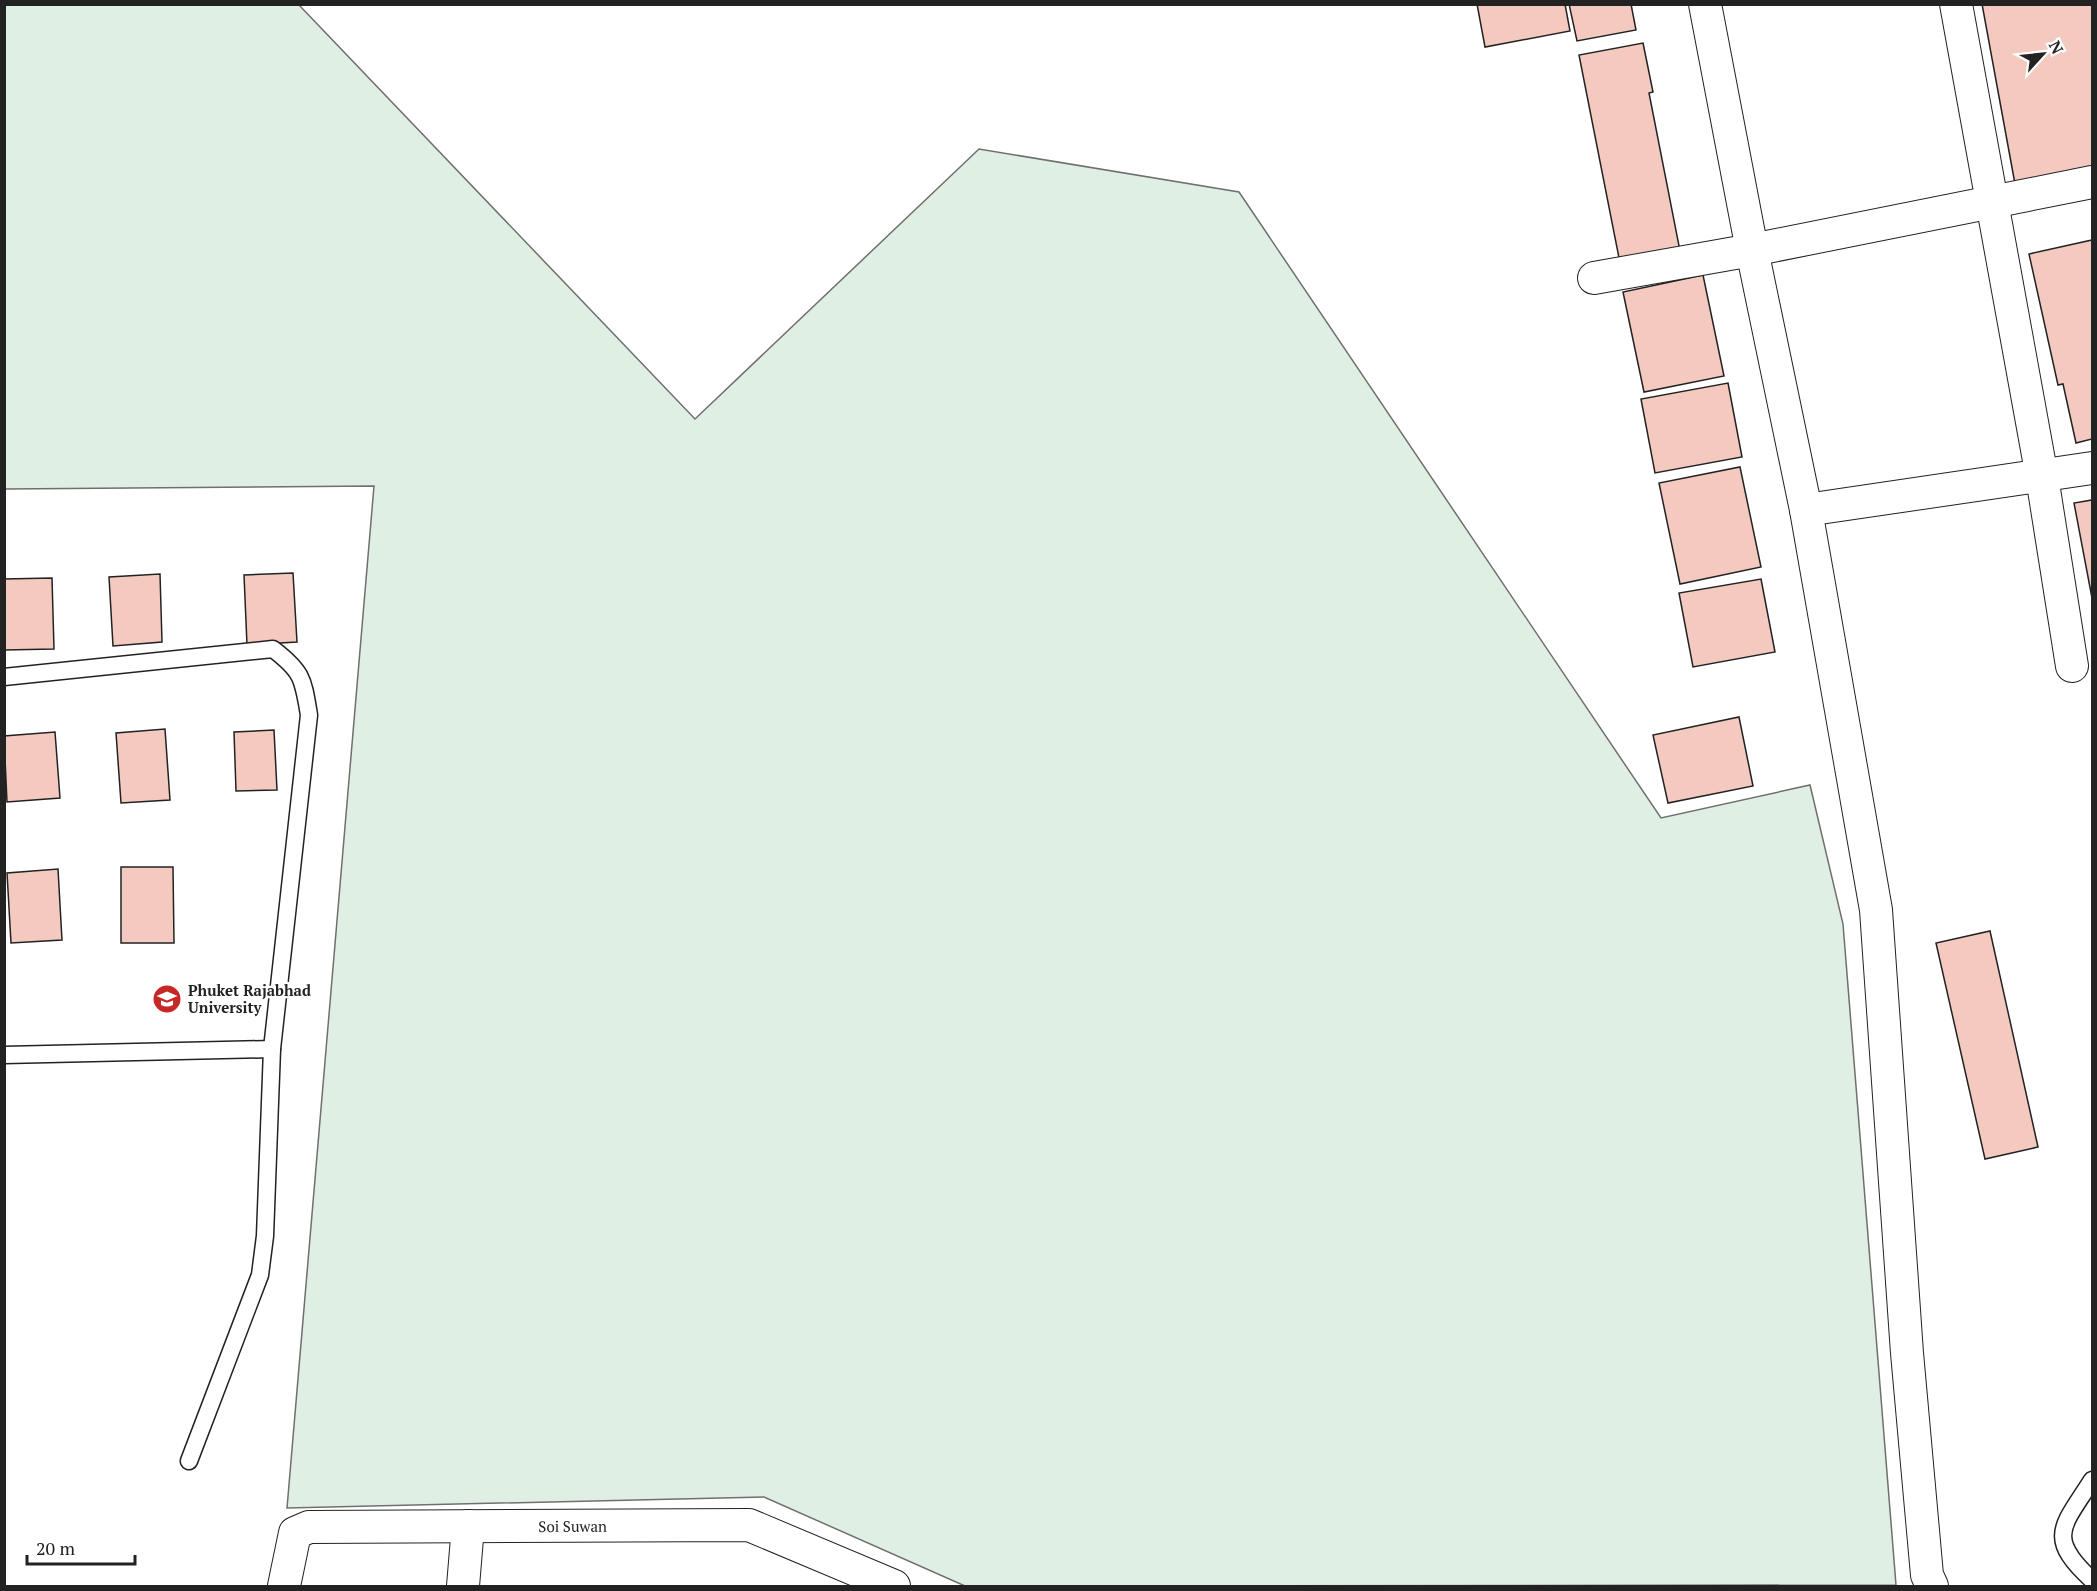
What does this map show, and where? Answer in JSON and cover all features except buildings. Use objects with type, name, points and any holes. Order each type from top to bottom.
[{"type":"street","points":[[1706,4],[1752,250],[1806,510],[1876,910],[1907,1353],[1927,1575],[1932,1587]]},
{"type":"street","points":[[1956,4],[2042,477],[2072,666]]},
{"type":"street","points":[[1594,278],[1752,250],[2092,182]]},
{"type":"street","points":[[1806,510],[2092,468]]},
{"type":"street","name":"Soi Suwan","points":[[284,1587],[295,1533],[309,1527],[749,1525],[894,1587]]},
{"type":"street","points":[[463,1587],[468,1526]]},
{"type":"lane","points":[[4,677],[273,649],[295,666],[303,683],[309,715],[272,1049],[265,1236],[260,1275],[189,1461]]},
{"type":"lane","points":[[4,1055],[272,1049]]},
{"type":"lane","points":[[2092,1480],[2061,1533],[2063,1545],[2077,1566],[2092,1580]]},
{"type":"green space","points":[[4,5],[299,5],[695,419],[979,149],[1239,192],[1661,818],[1810,785],[1843,924],[1896,1585],[965,1586],[764,1497],[287,1508],[374,486],[5,489]]},
{"type":"place","name":"Phuket Rajabhad University","points":[[167,999]]}]
